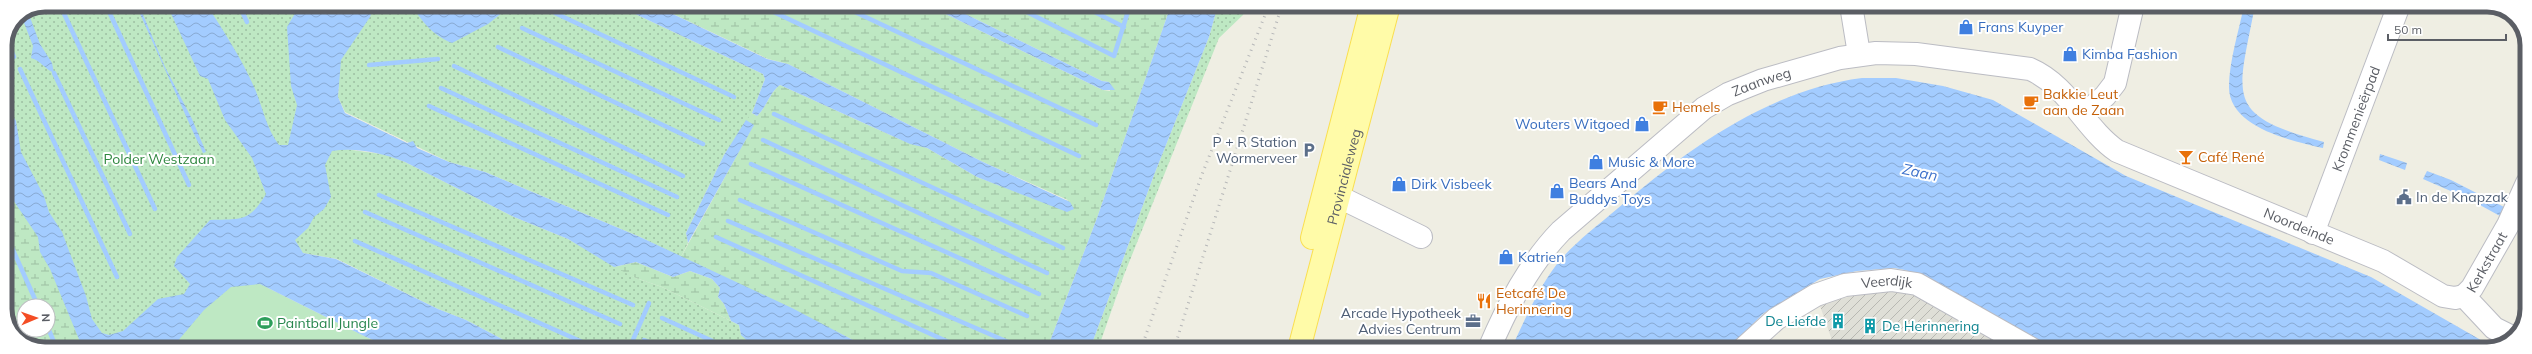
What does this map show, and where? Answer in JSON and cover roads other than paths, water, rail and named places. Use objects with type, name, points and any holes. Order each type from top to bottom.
[{"type":"main road","name":"Provincialeweg","points":[[1300,342],[1371,12]]},
{"type":"main road","name":"Provincialeweg","points":[[1286,342],[1387,12]]},
{"type":"street","points":[[1852,12],[1858,54]]},
{"type":"street","points":[[2082,115],[2106,96],[2115,82],[2131,12]]},
{"type":"street","name":"Krommenieërpad","points":[[2313,233],[2396,12]]},
{"type":"street","name":"Zaanweg","points":[[1493,342],[1521,286],[1545,247],[1561,231],[1704,108],[1728,94],[1763,80],[1858,54],[1916,54],[2030,70],[2044,76],[2058,86],[2082,115]]},
{"type":"street","name":"Noordeinde","points":[[2082,115],[2106,143],[2117,151],[2383,262],[2443,296],[2454,298],[2464,296]]},
{"type":"street","points":[[1332,194],[1421,237]]},
{"type":"street","name":"Kerkstraat","points":[[2464,296],[2472,288],[2508,225],[2520,198]]},
{"type":"street","name":"Veerdijk","points":[[1751,342],[1776,319],[1802,302],[1832,288],[1872,281],[1906,281],[1945,298],[2020,342]]},
{"type":"street","points":[[2464,296],[2494,328],[2508,335]]},
{"type":"water","points":[[139,12],[142,12],[165,67],[192,119],[206,152],[203,153]]},
{"type":"water","points":[[170,12],[211,12],[244,67],[255,89],[271,132],[279,145],[288,145],[297,105],[291,86],[287,27],[296,12],[372,12],[370,17],[341,60],[338,97],[345,113],[407,143],[413,141],[417,148],[449,162],[485,172],[640,237],[792,308],[859,342],[749,342],[741,335],[739,325],[731,321],[724,304],[718,297],[720,288],[712,279],[690,271],[673,277],[636,262],[614,267],[568,239],[514,217],[405,162],[360,150],[341,150],[332,151],[325,165],[331,197],[324,209],[314,217],[308,228],[295,240],[303,253],[336,259],[438,309],[466,320],[508,342],[377,342],[260,284],[231,287],[204,310],[177,342],[80,342],[50,269],[40,252],[38,237],[12,198],[12,114],[16,121],[21,152],[44,196],[49,212],[62,232],[86,296],[92,319],[102,333],[109,335],[123,331],[158,299],[184,294],[190,284],[174,266],[177,257],[210,220],[243,218],[254,210],[266,194],[252,158],[225,120],[208,79],[200,76]]},
{"type":"water","points":[[416,12],[503,12],[488,24],[452,43],[433,32]]},
{"type":"water","points":[[631,12],[669,12],[767,59],[788,64],[983,162],[1070,202],[1074,209],[1067,212],[977,177],[927,148],[910,144],[780,85],[773,92],[757,116],[752,113],[765,79],[763,74]]},
{"type":"water","points":[[941,12],[961,12],[1102,81],[1109,82],[1115,90],[1103,90]]},
{"type":"water","points":[[1169,12],[1216,12],[1209,37],[1154,175],[1093,342],[1050,342],[1097,218]]},
{"type":"water","points":[[2242,12],[2254,12],[2244,61],[2242,82],[2245,98],[2253,111],[2268,122],[2291,132],[2324,142],[2323,148],[2296,141],[2265,130],[2239,113],[2232,101],[2229,87],[2229,77]]},
{"type":"water","points":[[30,16],[40,44],[52,63],[54,73],[38,61],[31,58],[33,46],[23,21]]},
{"type":"water","name":"Zaan","points":[[1862,78],[1896,78],[1943,86],[1993,100],[2126,176],[2371,277],[2484,342],[2042,342],[1932,280],[1905,270],[1894,268],[1857,271],[1820,279],[1764,313],[1734,342],[1514,342],[1537,295],[1557,264],[1594,228],[1672,165],[1701,144],[1762,109],[1794,95],[1827,85]]},
{"type":"water","points":[[746,120],[754,125],[688,243],[686,233],[724,155]]},
{"type":"water","points":[[2380,154],[2407,163],[2405,170],[2379,160]]},
{"type":"water","points":[[2427,171],[2451,180],[2504,207],[2500,216],[2469,199],[2423,179]]},
{"type":"waterway","points":[[63,12],[155,209]]},
{"type":"waterway","points":[[109,12],[189,185]]},
{"type":"waterway","points":[[242,12],[247,22]]},
{"type":"waterway","points":[[774,12],[1079,156]]},
{"type":"waterway","points":[[855,12],[1096,125]]},
{"type":"waterway","points":[[1027,12],[1114,56],[1128,12]]},
{"type":"waterway","points":[[1095,12],[1124,27]]},
{"type":"waterway","points":[[555,13],[734,97]]},
{"type":"waterway","points":[[522,28],[719,120]]},
{"type":"waterway","points":[[498,47],[703,144]]},
{"type":"waterway","points":[[12,52],[14,57]]},
{"type":"waterway","points":[[369,65],[438,59]]},
{"type":"waterway","points":[[454,66],[683,176]]},
{"type":"waterway","points":[[20,69],[117,277]]},
{"type":"waterway","points":[[54,73],[130,234]]},
{"type":"waterway","points":[[441,88],[677,197]]},
{"type":"waterway","points":[[429,106],[668,215]]},
{"type":"waterway","points":[[774,114],[1063,248]]},
{"type":"waterway","points":[[763,140],[1047,273]]},
{"type":"waterway","points":[[751,164],[1039,294]]},
{"type":"waterway","points":[[379,195],[633,305]]},
{"type":"waterway","points":[[740,200],[902,271],[931,273],[1027,316]]},
{"type":"waterway","points":[[365,212],[620,324]]},
{"type":"waterway","points":[[728,221],[1008,342]]},
{"type":"waterway","points":[[716,237],[948,342]]},
{"type":"waterway","points":[[355,241],[582,342]]},
{"type":"waterway","points":[[12,248],[34,298]]},
{"type":"waterway","points":[[632,342],[649,303]]},
{"type":"waterway","points":[[662,318],[715,342]]},
{"type":"waterway","points":[[52,338],[54,342]]},
{"type":"waterway","points":[[644,340],[649,342]]},
{"type":"railway","points":[[1143,342],[1201,177],[1266,12]]},
{"type":"railway","points":[[1176,342],[1280,12]]},
{"type":"place","name":"Frans Kuyper","points":[[1966,27]]},
{"type":"place","name":"Kimba Fashion","points":[[2070,54]]},
{"type":"place","name":"Bakkie Leut aan de Zaan","points":[[2031,102]]},
{"type":"place","name":"Hemels","points":[[1660,107]]},
{"type":"place","name":"Wouters Witgoed","points":[[1642,124]]},
{"type":"place","name":"P + R Station Wormerveer","points":[[1309,150]]},
{"type":"place","name":"Café René","points":[[2186,157]]},
{"type":"place","name":"Music & More","points":[[1596,162]]},
{"type":"place","name":"Dirk Visbeek","points":[[1399,184]]},
{"type":"place","name":"Bears And Buddys Toys","points":[[1557,191]]},
{"type":"place","name":"In de Knapzak","points":[[2404,197]]},
{"type":"place","name":"Katrien","points":[[1506,257]]},
{"type":"place","name":"Eetcafé De Herinnering","points":[[1484,301]]},
{"type":"place","name":"Arcade Hypotheek Advies Centrum","points":[[1473,321]]},
{"type":"place","name":"De Liefde","points":[[1838,321]]},
{"type":"place","name":"Paintball Jungle","points":[[265,323]]},
{"type":"place","name":"De Herinnering","points":[[1870,326]]},
{"type":"park label","name":"Polder Westzaan","points":[[159,159]]}]
